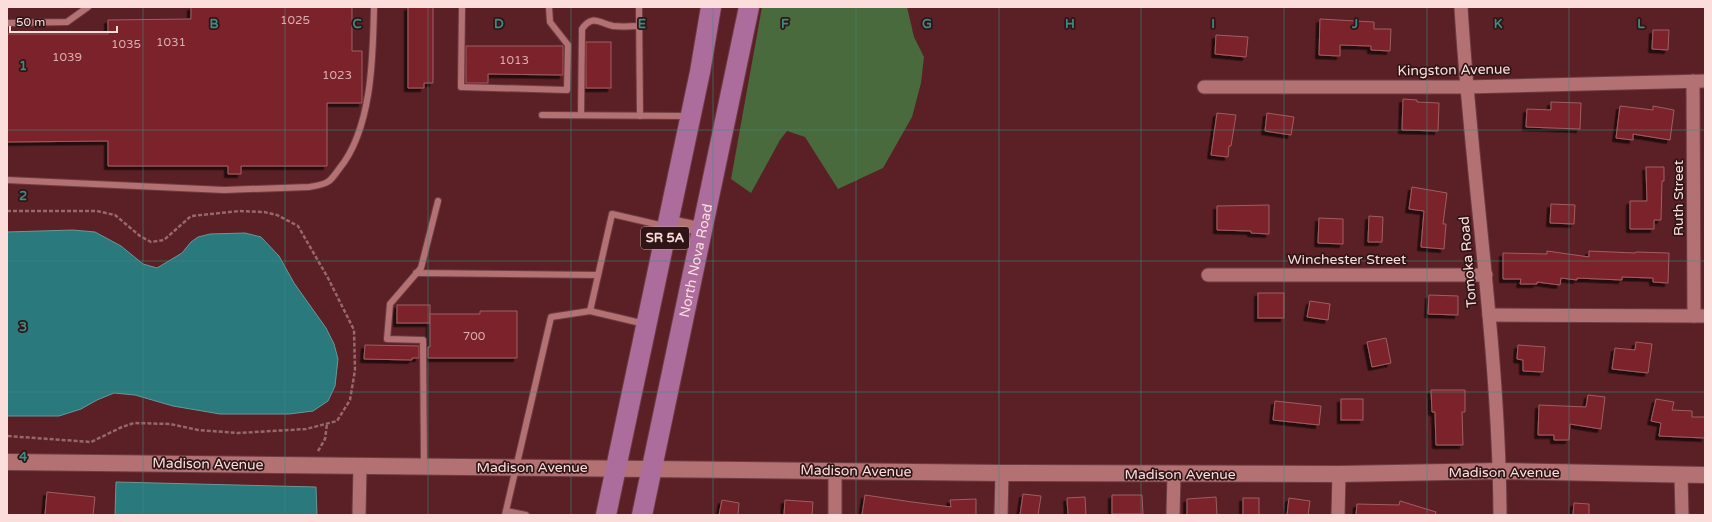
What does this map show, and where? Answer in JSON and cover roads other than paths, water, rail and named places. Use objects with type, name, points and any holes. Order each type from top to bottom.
[{"type":"main road","name":"SR 5A","points":[[606,515],[700,72],[711,7]]},
{"type":"main road","name":"North Nova Road","points":[[642,515],[749,7]]},
{"type":"street","name":"Tomoka Road","points":[[1461,7],[1466,86],[1486,275],[1500,471],[1500,515]]},
{"type":"street","name":"Kingston Avenue","points":[[1204,87],[1466,86],[1699,81]]},
{"type":"street","name":"Ruth Street","points":[[1699,81],[1700,316]]},
{"type":"street","points":[[668,225],[703,229]]},
{"type":"street","name":"Winchester Street","points":[[1208,276],[1486,275]]},
{"type":"street","points":[[1489,315],[1700,316]]},
{"type":"street","name":"Madison Avenue","points":[[7,462],[1002,473],[1339,474],[1500,471],[1705,475]]},
{"type":"street","points":[[359,515],[360,466]]},
{"type":"street","points":[[835,471],[835,515]]},
{"type":"street","points":[[1001,515],[1002,473]]},
{"type":"street","points":[[1173,515],[1174,474]]},
{"type":"street","points":[[1338,515],[1339,474]]},
{"type":"street","points":[[1681,475],[1682,515]]},
{"type":"lane","points":[[7,23],[67,22],[88,7]]},
{"type":"lane","points":[[7,180],[224,190],[309,187],[318,186],[329,181],[351,154],[361,128],[373,59],[374,7]]},
{"type":"lane","points":[[462,7],[461,87],[567,90],[568,45],[550,22],[550,7]]},
{"type":"lane","points":[[639,7],[640,116]]},
{"type":"lane","points":[[581,116],[582,29],[586,23],[592,20],[601,21],[613,26],[639,26]]},
{"type":"lane","points":[[542,115],[690,116]]},
{"type":"lane","points":[[424,466],[423,340],[387,339],[390,304],[421,268],[438,202]]},
{"type":"lane","points":[[590,312],[612,214],[668,225]]},
{"type":"lane","points":[[416,273],[598,275]]},
{"type":"lane","points":[[526,515],[506,513],[515,467],[551,317],[590,312],[647,324]]},
{"type":"water","points":[[73,230],[95,232],[121,246],[143,264],[157,268],[182,253],[191,242],[198,237],[210,234],[245,233],[261,237],[279,256],[294,283],[326,328],[334,344],[338,359],[335,386],[328,401],[313,411],[289,414],[220,414],[173,406],[135,395],[114,393],[81,409],[59,416],[7,416],[7,232]]},
{"type":"water","points":[[116,482],[316,487],[317,515],[115,515]]}]
